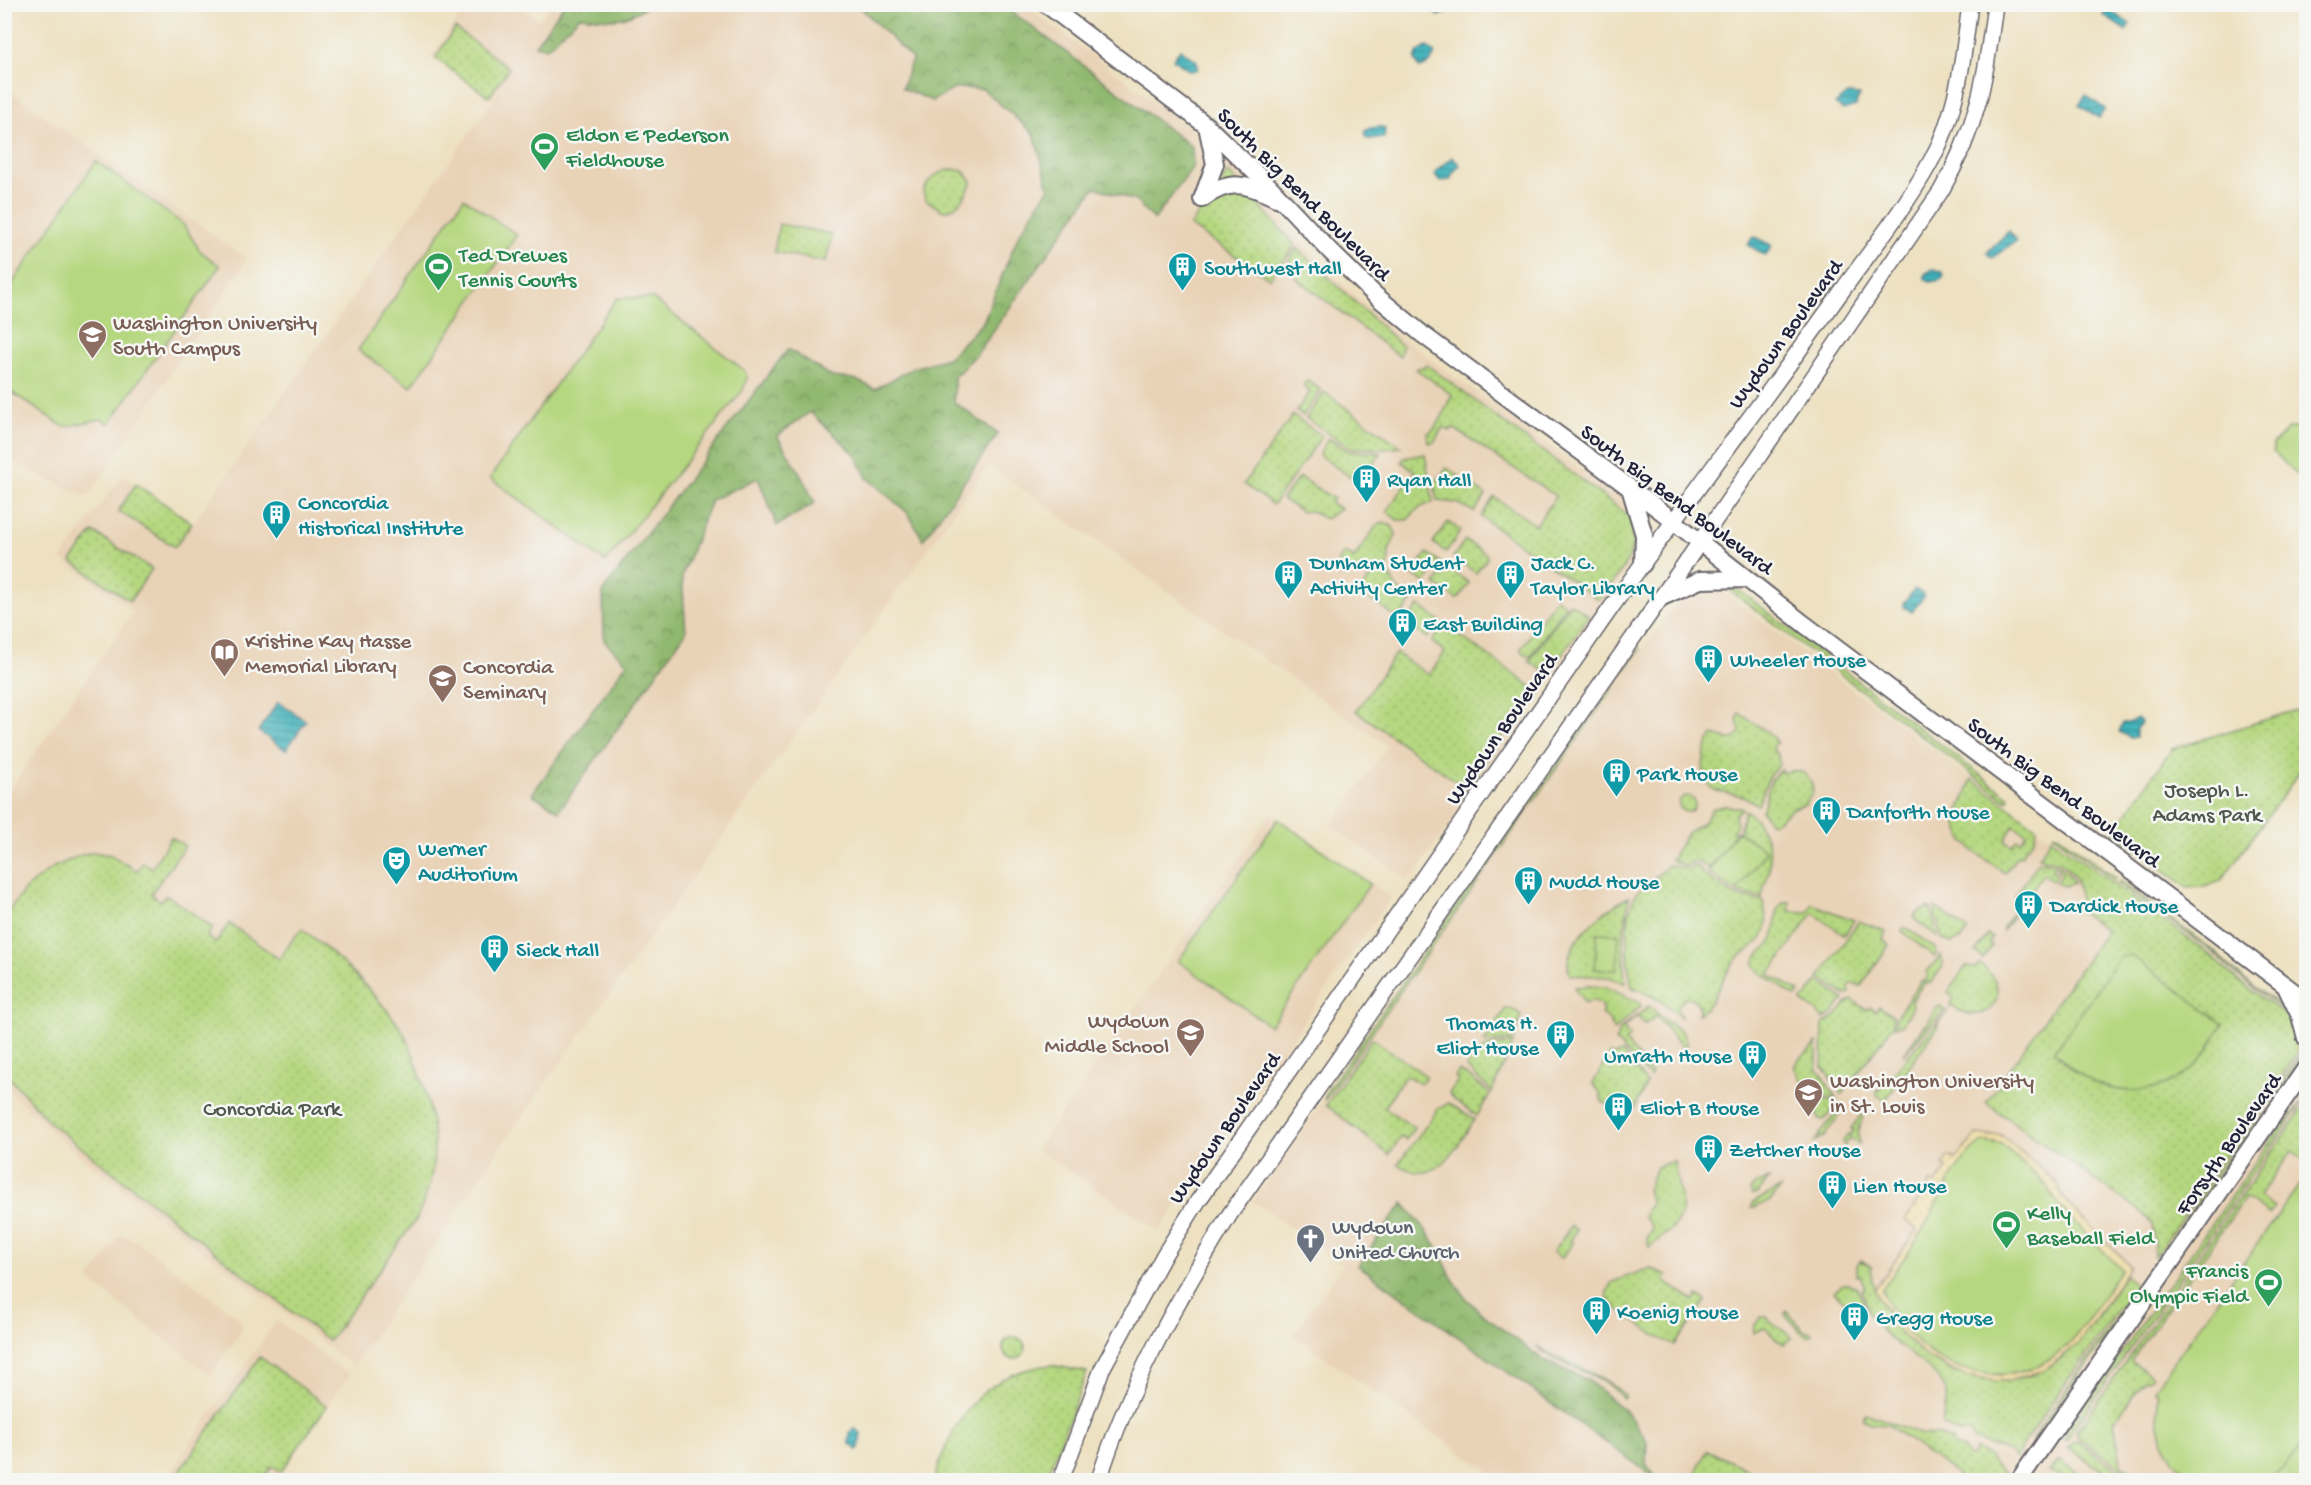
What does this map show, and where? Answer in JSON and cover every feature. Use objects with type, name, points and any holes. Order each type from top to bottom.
[{"type":"main road","name":"South Big Bend Boulevard","points":[[1046,4],[1207,126],[1284,202],[1330,252],[1422,334],[1630,488],[1821,637],[2307,1001]]},
{"type":"main road","points":[[1207,126],[1215,164],[1202,199],[1223,186],[1234,185],[1252,187],[1284,202]]},
{"type":"main road","points":[[1630,488],[1644,535],[1642,564]]},
{"type":"main road","points":[[1662,597],[1700,580],[1747,579]]},
{"type":"main road","points":[[2284,984],[2307,992]]},
{"type":"main road","points":[[2284,984],[2307,1038]]},
{"type":"main road","name":"Forsyth Boulevard","points":[[2019,1480],[2304,1073],[2307,1054]]},
{"type":"street","name":"Wydown Boulevard","points":[[1061,1480],[1102,1369],[1149,1282],[1197,1201],[1642,564],[1794,357],[1925,170],[1938,145],[1957,89],[1963,64],[1970,4]]},
{"type":"street","name":"Wydown Boulevard","points":[[1099,1480],[1137,1382],[1192,1276],[1230,1214],[1662,597],[1922,220],[1955,166],[1969,135],[1982,92],[1995,4]]},
{"type":"shaded area","name":"Concordia Seminary","points":[[551,4],[1024,5],[1215,149],[1324,266],[1391,330],[1620,498],[1635,520],[1637,551],[1628,571],[1414,875],[1407,879],[1331,826],[1388,746],[988,465],[513,1129],[353,1366],[75,1152],[5,1087],[4,797],[133,612],[61,559],[123,475],[193,523],[493,100],[431,57],[467,5],[518,5],[539,20]]},
{"type":"shaded area","name":"Washington University South Campus","points":[[5,88],[247,259],[88,497],[5,459]]},
{"type":"shaded area","name":"Washington University in St. Louis","points":[[1705,588],[1720,589],[2217,961],[2233,977],[2306,1033],[2306,1480],[1501,1480],[1293,1335],[1343,1265],[1253,1201],[1479,877],[1675,605],[1690,593]]},
{"type":"shaded area","name":"Wydown Middle School","points":[[1271,813],[1391,897],[1159,1231],[1037,1149]]},
{"type":"shaded area","points":[[124,1235],[135,1240],[238,1317],[243,1328],[211,1375],[89,1280],[118,1237]]},
{"type":"shaded area","points":[[277,1320],[349,1375],[275,1480],[164,1480]]},
{"type":"green space","points":[[564,5],[650,5],[631,15],[616,19],[580,16],[547,48],[535,45]]},
{"type":"green space","points":[[852,5],[1003,5],[1192,147],[1193,167],[1154,220],[1136,201],[1095,187],[977,354],[954,377],[954,402],[998,434],[923,540],[908,513],[867,478],[855,454],[810,412],[777,436],[799,471],[815,503],[777,526],[758,478],[711,500],[682,576],[686,632],[559,811],[532,794],[627,663],[604,641],[603,591],[788,349],[832,377],[854,379],[875,389],[913,368],[948,358],[983,322],[1018,236],[1049,188],[1034,134],[983,89],[956,88],[932,101],[902,88],[912,59],[862,9]]},
{"type":"green space","points":[[455,28],[509,68],[489,97],[435,58]]},
{"type":"green space","points":[[96,161],[183,224],[200,251],[220,266],[109,424],[102,419],[64,427],[5,388],[5,294]]},
{"type":"green space","points":[[953,169],[963,171],[972,181],[961,201],[953,208],[943,211],[926,200],[923,193],[934,176]]},
{"type":"green space","points":[[1228,172],[1295,245],[1282,264],[1277,266],[1270,279],[1190,226]]},
{"type":"green space","name":"Ted Drewes Tennis Courts","points":[[464,198],[517,235],[411,387],[358,350]]},
{"type":"green space","points":[[779,224],[832,234],[826,262],[774,252]]},
{"type":"green space","points":[[1297,248],[1402,346],[1400,357],[1296,278],[1288,261]]},
{"type":"green space","points":[[617,298],[652,298],[745,371],[747,378],[743,390],[606,562],[490,478]]},
{"type":"green space","points":[[1427,365],[1628,515],[1633,540],[1631,551],[1622,571],[1599,600],[1481,517],[1494,497],[1536,525],[1556,496],[1453,428],[1450,431],[1443,427],[1434,442],[1428,443],[1427,434],[1440,421],[1452,395],[1416,369]]},
{"type":"green space","points":[[1307,380],[1321,390],[1303,416],[1296,411],[1310,392],[1303,386]]},
{"type":"green space","points":[[1324,392],[1401,447],[1350,448],[1306,418]]},
{"type":"green space","points":[[1293,415],[1322,436],[1273,505],[1244,484]]},
{"type":"green space","points":[[2289,428],[2296,428],[2306,438],[2306,483],[2273,452],[2273,444]]},
{"type":"green space","points":[[1328,438],[1349,451],[1381,453],[1369,471],[1360,465],[1350,477],[1319,455]]},
{"type":"green space","points":[[1425,454],[1433,502],[1419,508],[1407,520],[1397,520],[1387,511],[1415,471],[1402,462],[1404,458]]},
{"type":"green space","points":[[1447,468],[1486,495],[1474,512],[1457,503],[1437,501],[1434,484]]},
{"type":"green space","points":[[1299,477],[1334,499],[1331,503],[1341,509],[1325,519],[1310,511],[1302,512],[1282,499]]},
{"type":"green space","points":[[136,484],[192,523],[175,547],[118,511]]},
{"type":"green space","points":[[1383,522],[1392,526],[1396,534],[1389,551],[1388,568],[1340,576],[1338,563],[1344,552],[1354,558],[1377,525]]},
{"type":"green space","points":[[1448,522],[1461,531],[1446,552],[1433,543]]},
{"type":"green space","points":[[93,532],[152,569],[130,601],[71,561]]},
{"type":"green space","points":[[1465,540],[1486,554],[1487,558],[1476,573],[1453,557]]},
{"type":"green space","points":[[1427,553],[1440,562],[1425,583],[1412,574]]},
{"type":"green space","points":[[1447,567],[1469,583],[1456,599],[1435,584]]},
{"type":"green space","points":[[1388,572],[1396,587],[1412,601],[1399,619],[1359,592],[1372,575]]},
{"type":"green space","points":[[1723,585],[1738,590],[1751,599],[2009,797],[2007,801]]},
{"type":"green space","points":[[1556,598],[1566,605],[1530,657],[1520,650]]},
{"type":"green space","points":[[1570,603],[1589,616],[1548,674],[1529,661]]},
{"type":"green space","points":[[1419,606],[1440,621],[1427,638],[1405,623]]},
{"type":"green space","points":[[1443,624],[1535,689],[1467,789],[1356,711],[1396,653],[1429,675],[1445,652],[1432,642]]},
{"type":"green space","points":[[1641,648],[1444,930],[1441,928],[1624,668]]},
{"type":"green space","name":"Joseph L. Adams Park","points":[[2306,707],[2306,763],[2221,881],[2205,887],[2188,888],[2113,832],[2172,749]]},
{"type":"green space","points":[[1739,713],[1769,733],[1777,743],[1773,750],[1778,754],[1779,765],[1770,775],[1758,805],[1743,796],[1713,790],[1703,771],[1706,749],[1712,735],[1728,739],[1738,736]]},
{"type":"green space","points":[[1781,770],[1783,773],[1794,770],[1804,773],[1810,780],[1813,792],[1805,804],[1793,808],[1776,822],[1770,823],[1762,811],[1770,783]]},
{"type":"green space","points":[[1972,779],[2037,828],[2035,837],[2028,847],[2025,845],[2026,848],[2021,856],[2018,855],[2005,873],[1973,851],[1964,841],[1955,821]],"holes":[[[2014,825],[2026,834],[2012,845],[2005,840]]]},
{"type":"green space","points":[[1687,796],[1695,804],[1687,812],[1679,804]]},
{"type":"green space","points":[[1725,805],[1742,809],[1735,815],[1737,824],[1733,832],[1735,834],[1709,869],[1697,861],[1685,866],[1671,860],[1687,833],[1704,822],[1712,809]]},
{"type":"green space","points":[[1745,810],[1756,820],[1769,849],[1769,869],[1762,898],[1736,892],[1766,851],[1739,832]]},
{"type":"green space","points":[[1278,819],[1370,884],[1270,1026],[1178,961]]},
{"type":"green space","points":[[1737,831],[1766,851],[1736,892],[1708,872]]},
{"type":"green space","points":[[2052,834],[2059,836],[2116,878],[2114,880]]},
{"type":"green space","name":"Concordia Park","points":[[171,837],[185,846],[151,894],[161,901],[168,896],[213,928],[207,936],[216,943],[229,923],[279,959],[302,929],[354,974],[389,1013],[406,1037],[419,1072],[430,1110],[434,1145],[433,1163],[425,1199],[417,1218],[329,1341],[51,1124],[5,1073],[5,916],[25,889],[54,867],[93,852],[111,855],[137,871],[143,862],[152,868]]},
{"type":"green space","points":[[2051,838],[2212,956],[2237,980],[2289,1018],[2295,1027],[2298,1039],[2295,1057],[2155,1257],[2152,1224],[2141,1212],[1986,1103],[2107,930],[2078,911],[2079,891],[2072,873],[2056,861],[2039,857]]},
{"type":"green space","points":[[2044,861],[2056,864],[2052,870],[2057,874],[2053,881],[2043,874],[2003,931],[2020,901],[2015,896],[2038,863]]},
{"type":"green space","points":[[1668,865],[1688,869],[1698,866],[1704,874],[1734,895],[1763,901],[1766,918],[1766,926],[1761,939],[1733,963],[1704,1010],[1698,1014],[1698,1004],[1691,999],[1684,999],[1677,1007],[1681,1017],[1658,999],[1632,987],[1627,952],[1629,913],[1632,902],[1640,889]]},
{"type":"green space","points":[[2059,866],[2067,872],[2074,883],[2064,886],[2056,883],[2062,873],[2057,869]]},
{"type":"green space","points":[[2120,881],[2214,951],[2241,977],[2292,1017],[2239,977],[2214,953],[2118,883]]},
{"type":"green space","points":[[1629,897],[1623,939],[1625,983],[1608,977],[1570,975],[1568,963],[1577,940],[1597,919]]},
{"type":"green space","points":[[1784,902],[1790,902],[1789,911],[1808,912],[1812,904],[1854,920],[1845,935],[1813,913],[1770,973],[1800,992],[1796,997],[1757,970],[1754,964],[1757,956],[1771,941],[1778,909]]},
{"type":"green space","points":[[1928,907],[1931,908],[1937,936],[1914,919],[1915,914]]},
{"type":"green space","points":[[1935,907],[1968,930],[1960,940],[1951,943],[1942,939]]},
{"type":"green space","points":[[1859,921],[1886,931],[1883,939],[1889,945],[1861,986],[1852,983],[1849,987],[1850,994],[1845,995],[1819,978]]},
{"type":"green space","points":[[1903,928],[1907,928],[1936,949],[1937,953],[1934,957],[1902,931]]},
{"type":"green space","points":[[1439,931],[1442,932],[1324,1101],[1326,1092]]},
{"type":"green space","points":[[1597,933],[1619,934],[1617,970],[1595,969]]},
{"type":"green space","points":[[1988,934],[1992,938],[1989,943],[1992,946],[1983,959],[1976,952]]},
{"type":"green space","points":[[1941,955],[1943,966],[1931,983],[1923,984],[1911,1002],[1912,1009],[1902,1025],[1895,1026],[1896,1017],[1922,980],[1925,982],[1928,975],[1926,973]]},
{"type":"green space","points":[[2131,955],[2223,1024],[2204,1055],[2189,1071],[2160,1086],[2129,1091],[2098,1084],[2079,1073],[2054,1052],[2120,957]]},
{"type":"green space","points":[[1980,964],[1991,975],[1997,996],[1994,1005],[1987,1011],[1977,1014],[1965,1013],[1951,1006],[1953,997],[1948,992],[1966,966],[1974,968]]},
{"type":"green space","points":[[1818,981],[1844,999],[1832,1015],[1823,1019],[1801,1001]]},
{"type":"green space","points":[[1575,987],[1605,987],[1639,1002],[1641,1006],[1614,1030],[1608,1019],[1601,1014],[1603,1011],[1600,1004],[1592,1000],[1586,1004],[1575,990]]},
{"type":"green space","points":[[1853,1000],[1867,1010],[1869,1007],[1876,1011],[1879,1006],[1893,1016],[1893,1026],[1842,1095],[1822,1066],[1823,1023],[1833,1018]]},
{"type":"green space","points":[[1649,1006],[1667,1022],[1682,1031],[1687,1045],[1683,1048],[1656,1016],[1645,1024],[1637,1016],[1623,1028],[1630,1037],[1625,1041],[1652,1073],[1650,1077],[1615,1041],[1620,1029]]},
{"type":"green space","points":[[1940,1006],[1945,1009],[1903,1055],[1924,1025],[1926,1026],[1936,1008]]},
{"type":"green space","points":[[1506,1008],[1513,1009],[1521,1015],[1514,1040],[1484,1043]]},
{"type":"green space","points":[[1948,1010],[1888,1097],[1884,1100],[1877,1095],[1877,1092]]},
{"type":"green space","points":[[1372,1038],[1426,1076],[1420,1084],[1406,1075],[1384,1107],[1414,1128],[1406,1140],[1401,1137],[1389,1155],[1326,1105]]},
{"type":"green space","points":[[1513,1043],[1492,1092],[1466,1067],[1485,1048]]},
{"type":"green space","points":[[1817,1043],[1817,1068],[1836,1098],[1814,1093],[1802,1081],[1794,1067],[1798,1060]]},
{"type":"green space","points":[[1622,1052],[1647,1083],[1635,1108],[1625,1112],[1602,1102],[1600,1092],[1593,1084],[1609,1054],[1617,1055]]},
{"type":"green space","points":[[2301,1054],[2294,1069],[2145,1281],[2142,1281]]},
{"type":"green space","points":[[1459,1071],[1490,1094],[1477,1116],[1452,1098],[1449,1093],[1458,1081],[1455,1076]]},
{"type":"green space","points":[[2306,1097],[2064,1440],[2069,1427],[2277,1131]]},
{"type":"green space","points":[[1814,1098],[1837,1101],[1824,1120],[1819,1119],[1811,1102]]},
{"type":"green space","points":[[1448,1103],[1475,1119],[1453,1153],[1434,1169],[1424,1172],[1412,1171],[1398,1164],[1439,1108]]},
{"type":"green space","points":[[2306,1103],[2306,1161],[2292,1151],[2259,1196],[2274,1207],[2269,1214],[2245,1198],[2131,1361],[2153,1376],[2143,1381],[2114,1422],[2121,1464],[2145,1480],[2139,1480],[2079,1439],[2076,1433]]},
{"type":"green space","points":[[1842,1104],[1844,1108],[1824,1137],[1815,1141]]},
{"type":"green space","points":[[1862,1113],[1863,1117],[1858,1131],[1859,1144],[1850,1139],[1844,1146],[1843,1141],[1848,1134],[1851,1135],[1854,1130],[1851,1129]]},
{"type":"green space","name":"Kelly Baseball Field","points":[[1984,1142],[2002,1145],[2047,1186],[2061,1208],[2121,1269],[2085,1323],[2061,1351],[2042,1363],[2022,1371],[2002,1374],[1982,1373],[1961,1368],[1942,1360],[1924,1348],[1900,1323],[1882,1290],[1921,1233],[1957,1169],[1975,1148]]},
{"type":"green space","points":[[1674,1161],[1682,1205],[1680,1217],[1672,1229],[1649,1247],[1647,1238],[1652,1227],[1643,1216],[1651,1203],[1647,1190],[1656,1167]]},
{"type":"green space","points":[[1769,1179],[1757,1194],[1752,1195],[1750,1190],[1756,1184]]},
{"type":"green space","name":"Francis Olympic Field","points":[[2299,1185],[2306,1190],[2306,1440],[2283,1469],[2264,1480],[2202,1480],[2188,1473],[2174,1461],[2163,1442],[2157,1416],[2158,1394],[2154,1390]]},
{"type":"green space","points":[[1780,1188],[1769,1202],[1751,1208],[1752,1203]]},
{"type":"green space","points":[[1403,1203],[1423,1226],[1438,1249],[1452,1278],[1467,1299],[1481,1313],[1545,1361],[1589,1381],[1625,1411],[1644,1435],[1647,1443],[1646,1464],[1658,1480],[1358,1265]]},
{"type":"green space","points":[[1571,1226],[1577,1230],[1570,1241],[1573,1243],[1562,1258],[1553,1252]]},
{"type":"green space","points":[[1861,1260],[1872,1267],[1872,1282],[1883,1306],[1895,1325],[1911,1342],[1928,1357],[1948,1369],[1970,1377],[1992,1381],[2015,1380],[2052,1365],[2077,1344],[2124,1276],[2136,1284],[2029,1435],[2016,1458],[2009,1452],[1972,1439],[1971,1433],[1967,1431],[1961,1434],[1942,1425],[1946,1403],[1945,1389],[1934,1374],[1872,1320],[1862,1289],[1865,1288],[1860,1275],[1857,1276],[1857,1265]]},
{"type":"green space","points":[[1650,1268],[1667,1275],[1664,1281],[1694,1301],[1698,1296],[1706,1301],[1675,1345],[1661,1339],[1629,1317],[1612,1304],[1607,1297],[1612,1282]]},
{"type":"green space","points":[[1843,1284],[1853,1285],[1860,1291],[1864,1310],[1847,1304],[1834,1292]]},
{"type":"green space","points":[[2136,1289],[2137,1293],[2033,1441],[2031,1440]]},
{"type":"green space","points":[[1786,1310],[1806,1333],[1809,1331],[1812,1334],[1807,1337],[1804,1335],[1785,1314]]},
{"type":"green space","points":[[1761,1317],[1767,1317],[1791,1338],[1784,1344],[1765,1328],[1753,1333],[1754,1326]]},
{"type":"green space","points":[[1014,1337],[1022,1340],[1025,1348],[1022,1356],[1014,1359],[1006,1356],[1003,1348],[1006,1340]]},
{"type":"green space","points":[[1536,1345],[1604,1380],[1625,1396],[1623,1399],[1603,1381],[1556,1360]]},
{"type":"green space","points":[[260,1357],[327,1406],[281,1472],[272,1466],[262,1480],[173,1480]]},
{"type":"green space","points":[[1051,1365],[1087,1372],[1046,1480],[934,1480],[950,1437],[974,1402],[989,1388],[1007,1377],[1027,1369]]},
{"type":"green space","points":[[1866,1413],[1923,1435],[1938,1434],[1953,1441],[1953,1446],[1962,1448],[1969,1457],[1974,1455],[1975,1449],[1988,1455],[1995,1465],[2006,1473],[2001,1480],[1957,1480],[1958,1475],[1888,1425],[1872,1424],[1862,1418]]},
{"type":"green space","points":[[2306,1440],[2306,1480],[2264,1480],[2283,1469]]},
{"type":"green space","points":[[2073,1441],[2078,1442],[2122,1473],[2117,1480],[2068,1448]]},
{"type":"green space","points":[[1707,1450],[1751,1471],[1747,1480],[1701,1480],[1694,1476]]},
{"type":"green space","points":[[2059,1460],[2077,1472],[2073,1480],[2049,1472]]},
{"type":"sand","points":[[1976,1135],[2002,1135],[2054,1180],[2066,1201],[2130,1266],[2079,1343],[2046,1369],[2010,1381],[1994,1381],[1966,1376],[1930,1359],[1900,1332],[1874,1290],[1917,1230],[1905,1220],[1931,1182],[1935,1185],[1947,1168],[1943,1165],[1949,1156],[1955,1159]],"holes":[[[1989,1142],[2002,1145],[2047,1186],[2061,1208],[2120,1269],[2085,1323],[2061,1351],[2025,1371],[1988,1374],[1952,1364],[1935,1354],[1906,1329],[1889,1306],[1931,1213],[1961,1164],[1976,1148]]]},
{"type":"water","points":[[1430,4],[1452,5],[1446,13],[1438,16],[1430,8]]},
{"type":"water","points":[[2108,9],[2130,24],[2126,31],[2103,15]]},
{"type":"water","points":[[1427,47],[1435,53],[1434,56],[1427,65],[1419,68],[1415,60],[1418,52]]},
{"type":"water","points":[[1180,49],[1197,61],[1196,70],[1190,71],[1173,59]]},
{"type":"water","points":[[1848,94],[1859,95],[1856,106],[1843,110],[1835,104]]},
{"type":"water","points":[[2086,95],[2105,109],[2099,118],[2079,105]]},
{"type":"water","points":[[1382,127],[1385,129],[1384,138],[1368,139],[1365,137],[1365,131],[1368,128]]},
{"type":"water","points":[[1452,157],[1460,165],[1450,180],[1440,181],[1435,175],[1436,171]]},
{"type":"water","points":[[2009,231],[2016,241],[1992,258],[1987,252]]},
{"type":"water","points":[[1755,237],[1771,245],[1771,249],[1765,255],[1748,245]]},
{"type":"water","points":[[1933,269],[1942,271],[1944,275],[1941,280],[1930,282],[1925,279],[1925,274]]},
{"type":"water","points":[[1915,589],[1924,596],[1912,612],[1903,604]]},
{"type":"water","points":[[278,702],[306,721],[286,750],[258,731]]},
{"type":"water","points":[[2137,718],[2141,722],[2136,731],[2136,737],[2131,738],[2119,732],[2123,723],[2129,723]]},
{"type":"water","points":[[855,1429],[861,1433],[857,1450],[849,1443],[850,1432]]},
{"type":"place","name":"Eldon E Pederson Fieldhouse","points":[[545,172]]},
{"type":"place","name":"Ted Drewes Tennis Courts","points":[[438,292]]},
{"type":"place","name":"Southwest Hall","points":[[1183,292]]},
{"type":"place","name":"Washington University South Campus","points":[[92,360]]},
{"type":"place","name":"Ryan Hall","points":[[1366,504]]},
{"type":"place","name":"Concordia Historical Institute","points":[[277,540]]},
{"type":"place","name":"Dunham Student Activity Center","points":[[1289,600]]},
{"type":"place","name":"Jack C. Taylor Library","points":[[1510,600]]},
{"type":"place","name":"East Building","points":[[1402,648]]},
{"type":"place","name":"Kristine Kay Hasse Memorial Library","points":[[224,678]]},
{"type":"place","name":"Wheeler House","points":[[1709,684]]},
{"type":"place","name":"Concordia Seminary","points":[[442,704]]},
{"type":"place","name":"Park House","points":[[1616,798]]},
{"type":"place","name":"Danforth House","points":[[1826,836]]},
{"type":"place","name":"Werner Auditorium","points":[[397,886]]},
{"type":"place","name":"Mudd House","points":[[1528,906]]},
{"type":"place","name":"Dardick House","points":[[2029,930]]},
{"type":"place","name":"Sieck Hall","points":[[495,974]]},
{"type":"place","name":"Wydown Middle School","points":[[1190,1058]]},
{"type":"place","name":"Thomas H. Eliot House","points":[[1560,1060]]},
{"type":"place","name":"Umrath House","points":[[1753,1080]]},
{"type":"place","name":"Washington University in St. Louis","points":[[1809,1118]]},
{"type":"place","name":"Eliot B House","points":[[1619,1132]]},
{"type":"place","name":"Zetcher House","points":[[1708,1174]]},
{"type":"place","name":"Lien House","points":[[1832,1210]]},
{"type":"place","name":"Kelly Baseball Field","points":[[2006,1250]]},
{"type":"place","name":"Wydown United Church","points":[[1311,1264]]},
{"type":"place","name":"Francis Olympic Field","points":[[2269,1308]]},
{"type":"place","name":"Koenig House","points":[[1596,1336]]},
{"type":"place","name":"Gregg House","points":[[1855,1342]]}]
